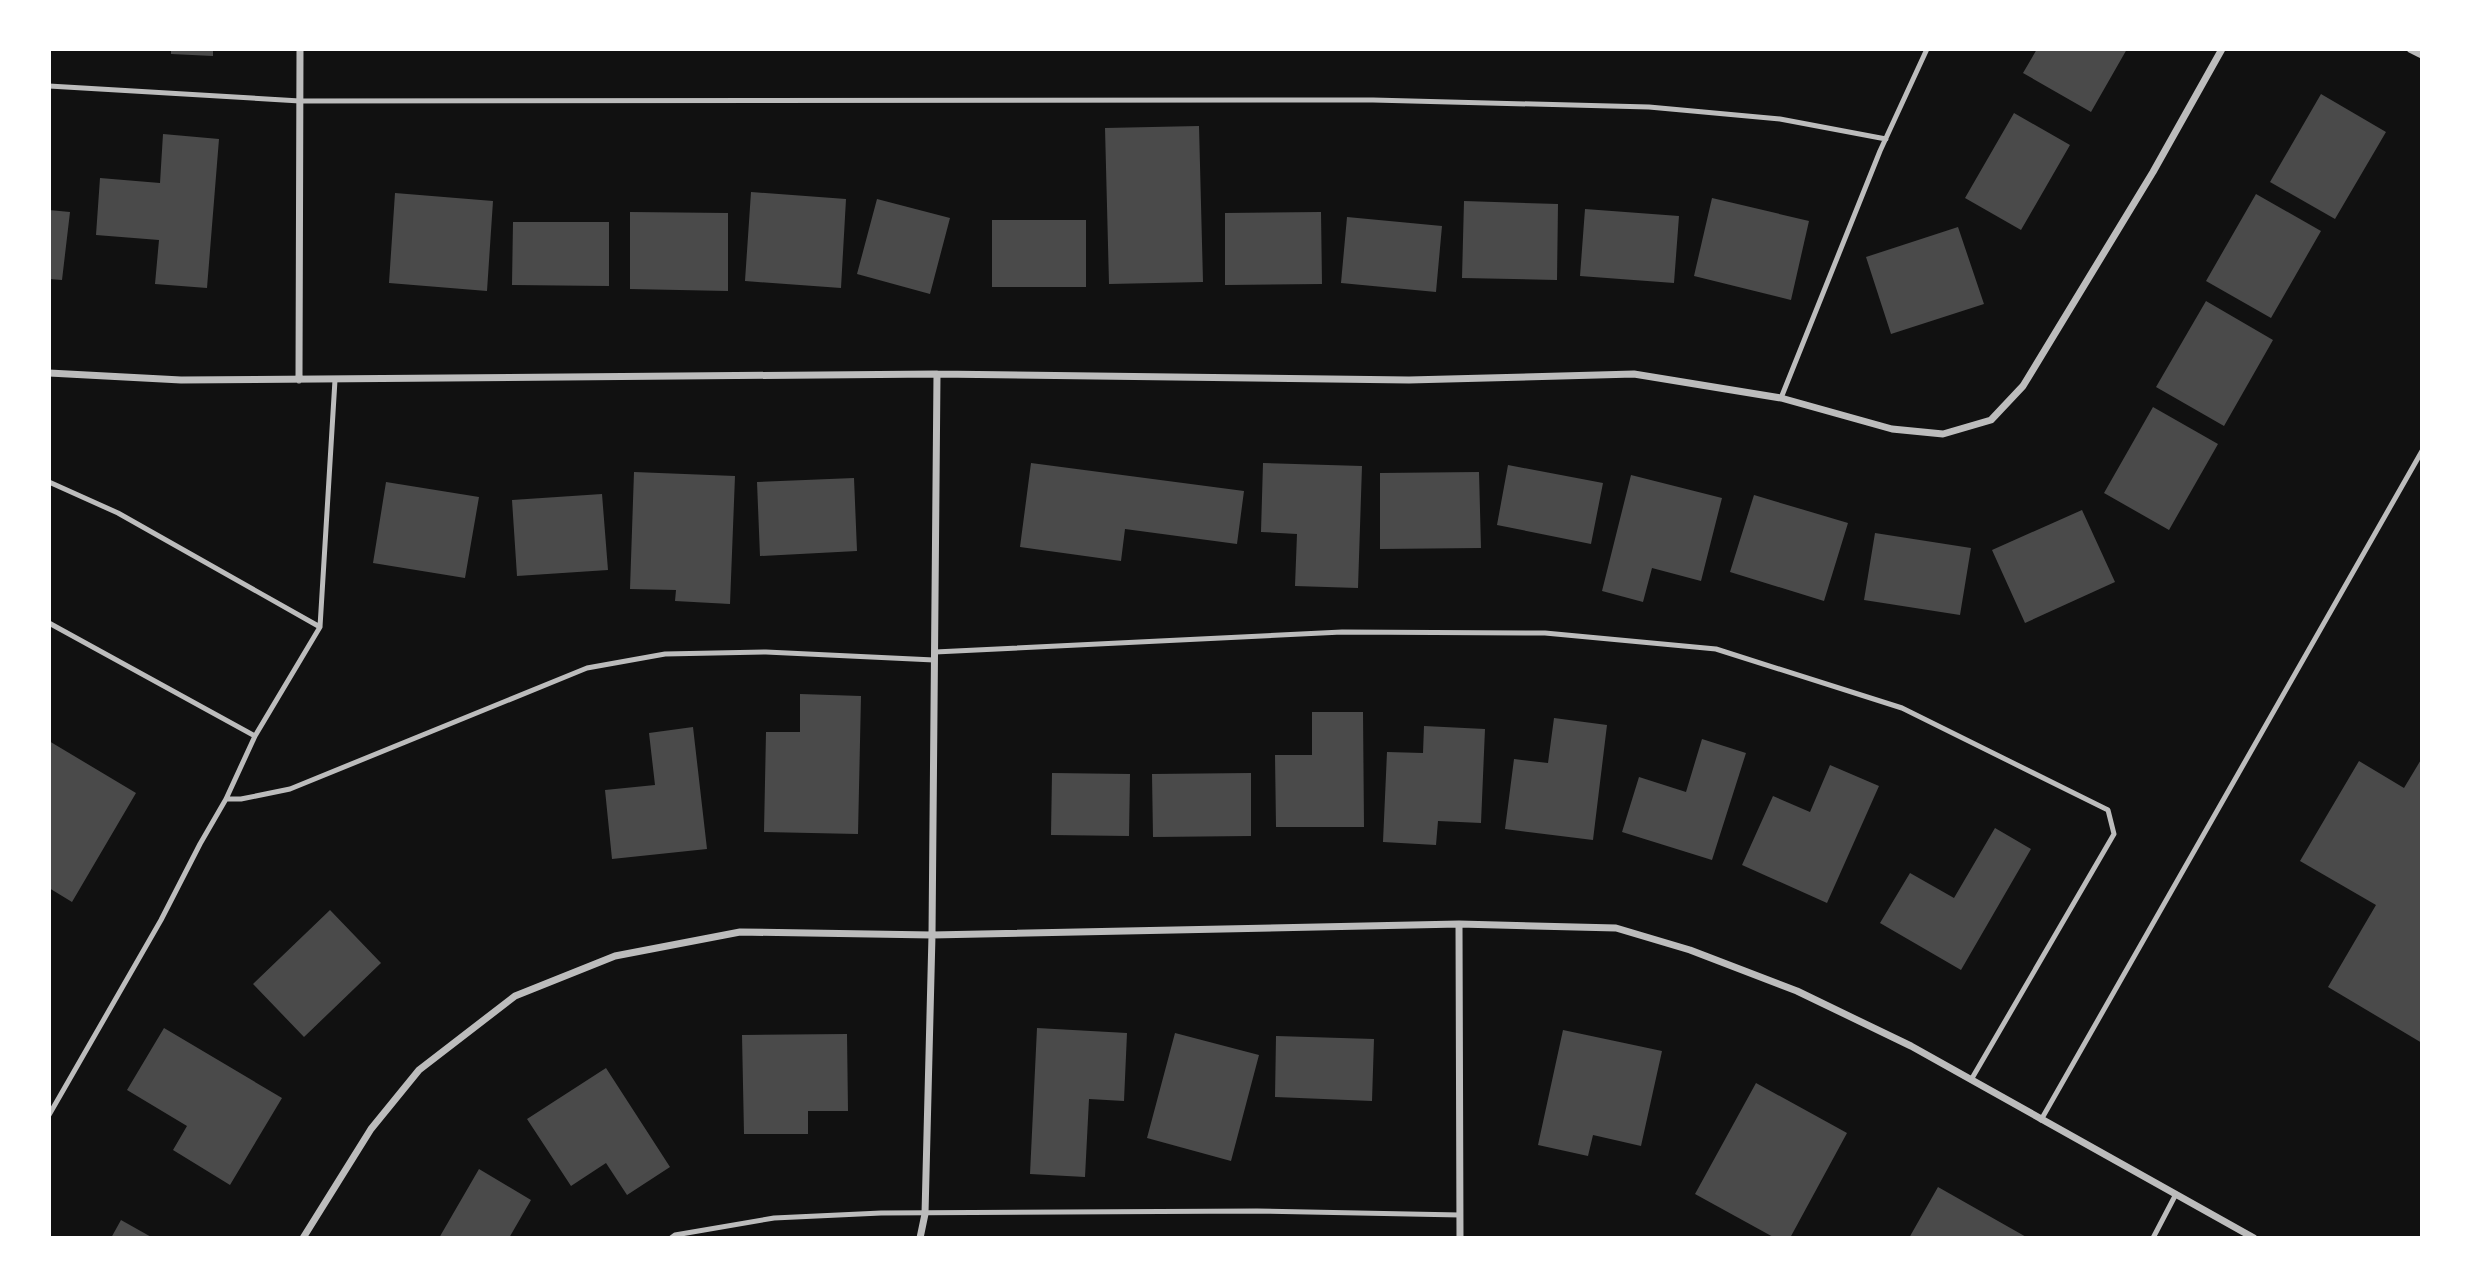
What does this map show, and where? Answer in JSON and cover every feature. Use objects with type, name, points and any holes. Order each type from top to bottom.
[{"type":"street","points":[[299,380],[300,49]]},
{"type":"street","points":[[49,373],[180,380],[937,374],[1409,380],[1634,374],[1782,398],[1892,429],[1943,435],[1991,420],[2023,386],[2153,172],[2222,49]]},
{"type":"street","points":[[2410,49],[2422,55]]},
{"type":"street","points":[[920,1238],[925,1214],[932,935],[937,374]]},
{"type":"street","points":[[1459,924],[1460,1238]]},
{"type":"street","points":[[303,1238],[371,1129],[419,1070],[515,996],[615,956],[740,932],[932,935],[1459,924],[1616,928],[1690,950],[1797,991],[1911,1046],[2254,1238]]},
{"type":"lane","points":[[1782,398],[1886,139],[1927,49]]},
{"type":"lane","points":[[49,86],[300,101],[1373,100],[1648,107],[1780,119],[1886,139]]},
{"type":"lane","points":[[49,1115],[161,920],[226,800],[255,736],[320,627],[335,380]]},
{"type":"lane","points":[[2041,1120],[2422,451]]},
{"type":"lane","points":[[49,482],[118,513],[320,627]]},
{"type":"lane","points":[[49,623],[255,736]]},
{"type":"lane","points":[[226,800],[290,789],[587,668],[678,653],[935,656],[1342,632],[1545,633],[1716,649],[1902,708],[2108,810],[2113,834],[1971,1080]]},
{"type":"lane","points":[[2153,1238],[2176,1194]]},
{"type":"lane","points":[[671,1238],[675,1235],[774,1218],[881,1213],[1257,1211],[1460,1215]]},
{"type":"building","points":[[171,49],[213,49],[213,56],[171,54]]},
{"type":"building","points":[[2037,49],[2127,49],[2091,112],[2023,73]]},
{"type":"building","points":[[2321,94],[2386,132],[2335,219],[2270,182]]},
{"type":"building","points":[[2014,113],[2070,145],[2021,230],[1965,198]]},
{"type":"building","points":[[1199,126],[1203,282],[1109,284],[1105,128]]},
{"type":"building","points":[[163,134],[219,139],[207,288],[155,284],[159,240],[96,235],[100,178],[160,183]]},
{"type":"building","points":[[751,192],[846,199],[841,288],[745,281]]},
{"type":"building","points":[[395,193],[493,201],[487,291],[389,283]]},
{"type":"building","points":[[2256,194],[2321,231],[2271,318],[2206,281]]},
{"type":"building","points":[[1712,198],[1809,221],[1791,300],[1694,276]]},
{"type":"building","points":[[877,199],[950,218],[930,294],[857,274]]},
{"type":"building","points":[[1464,201],[1558,204],[1557,280],[1462,278]]},
{"type":"building","points":[[1585,209],[1679,216],[1674,283],[1580,276]]},
{"type":"building","points":[[49,210],[70,212],[62,280],[49,279]]},
{"type":"building","points":[[630,212],[728,213],[728,291],[630,289]]},
{"type":"building","points":[[1321,212],[1322,284],[1225,285],[1225,213]]},
{"type":"building","points":[[1347,217],[1442,226],[1436,292],[1341,283]]},
{"type":"building","points":[[992,220],[1086,220],[1086,287],[992,287]]},
{"type":"building","points":[[513,222],[609,222],[609,286],[512,285]]},
{"type":"building","points":[[1958,227],[1984,304],[1891,334],[1866,257]]},
{"type":"building","points":[[2206,301],[2273,340],[2224,426],[2156,387]]},
{"type":"building","points":[[2153,407],[2218,444],[2169,530],[2104,493]]},
{"type":"building","points":[[1031,463],[1244,491],[1237,544],[1125,529],[1121,561],[1020,547]]},
{"type":"building","points":[[1263,463],[1362,466],[1358,588],[1295,586],[1297,534],[1261,532]]},
{"type":"building","points":[[1508,465],[1603,483],[1591,544],[1497,525]]},
{"type":"building","points":[[634,472],[735,476],[730,604],[675,601],[676,590],[630,589]]},
{"type":"building","points":[[1479,472],[1481,548],[1380,549],[1380,473]]},
{"type":"building","points":[[1631,475],[1722,498],[1701,581],[1652,568],[1643,602],[1602,591]]},
{"type":"building","points":[[854,478],[857,551],[760,556],[757,482]]},
{"type":"building","points":[[386,482],[479,497],[465,578],[373,563]]},
{"type":"building","points":[[602,494],[608,570],[517,576],[512,500]]},
{"type":"building","points":[[1754,495],[1848,523],[1824,601],[1730,572]]},
{"type":"building","points":[[2082,510],[2115,582],[2025,623],[1992,550]]},
{"type":"building","points":[[1875,533],[1971,548],[1960,615],[1864,600]]},
{"type":"building","points":[[800,694],[861,696],[858,834],[764,832],[766,732],[800,732]]},
{"type":"building","points":[[1312,712],[1363,712],[1364,827],[1276,827],[1275,755],[1312,755]]},
{"type":"building","points":[[1554,718],[1607,725],[1593,840],[1505,829],[1514,759],[1548,763]]},
{"type":"building","points":[[1424,726],[1485,729],[1481,823],[1438,821],[1436,845],[1383,842],[1387,752],[1423,753]]},
{"type":"building","points":[[693,727],[707,849],[612,859],[605,790],[655,785],[649,733]]},
{"type":"building","points":[[1702,739],[1746,753],[1712,860],[1622,832],[1639,777],[1686,792]]},
{"type":"building","points":[[49,741],[136,793],[72,902],[49,888]]},
{"type":"building","points":[[2422,758],[2422,1043],[2328,987],[2376,905],[2300,861],[2359,761],[2404,788]]},
{"type":"building","points":[[1830,765],[1879,786],[1827,903],[1742,865],[1773,796],[1810,812]]},
{"type":"building","points":[[1052,773],[1130,774],[1129,836],[1051,835]]},
{"type":"building","points":[[1251,773],[1251,836],[1153,837],[1152,774]]},
{"type":"building","points":[[1995,828],[2031,849],[1961,970],[1880,923],[1910,873],[1954,898]]},
{"type":"building","points":[[330,910],[381,963],[304,1037],[253,984]]},
{"type":"building","points":[[164,1028],[282,1098],[230,1185],[173,1150],[187,1126],[127,1090]]},
{"type":"building","points":[[1037,1028],[1127,1033],[1124,1101],[1089,1099],[1085,1177],[1030,1174]]},
{"type":"building","points":[[1563,1030],[1662,1051],[1641,1146],[1593,1135],[1588,1156],[1538,1145]]},
{"type":"building","points":[[1175,1033],[1259,1055],[1231,1161],[1147,1138]]},
{"type":"building","points":[[847,1034],[848,1111],[808,1111],[808,1134],[744,1134],[742,1035]]},
{"type":"building","points":[[1276,1036],[1374,1039],[1372,1101],[1275,1097]]},
{"type":"building","points":[[606,1068],[670,1167],[627,1195],[606,1163],[571,1186],[527,1119]]},
{"type":"building","points":[[1756,1083],[1847,1133],[1790,1238],[1775,1238],[1695,1194]]},
{"type":"building","points":[[479,1169],[531,1200],[509,1238],[439,1238]]},
{"type":"building","points":[[1938,1187],[2028,1238],[1909,1238]]},
{"type":"building","points":[[121,1220],[153,1238],[111,1238]]}]
